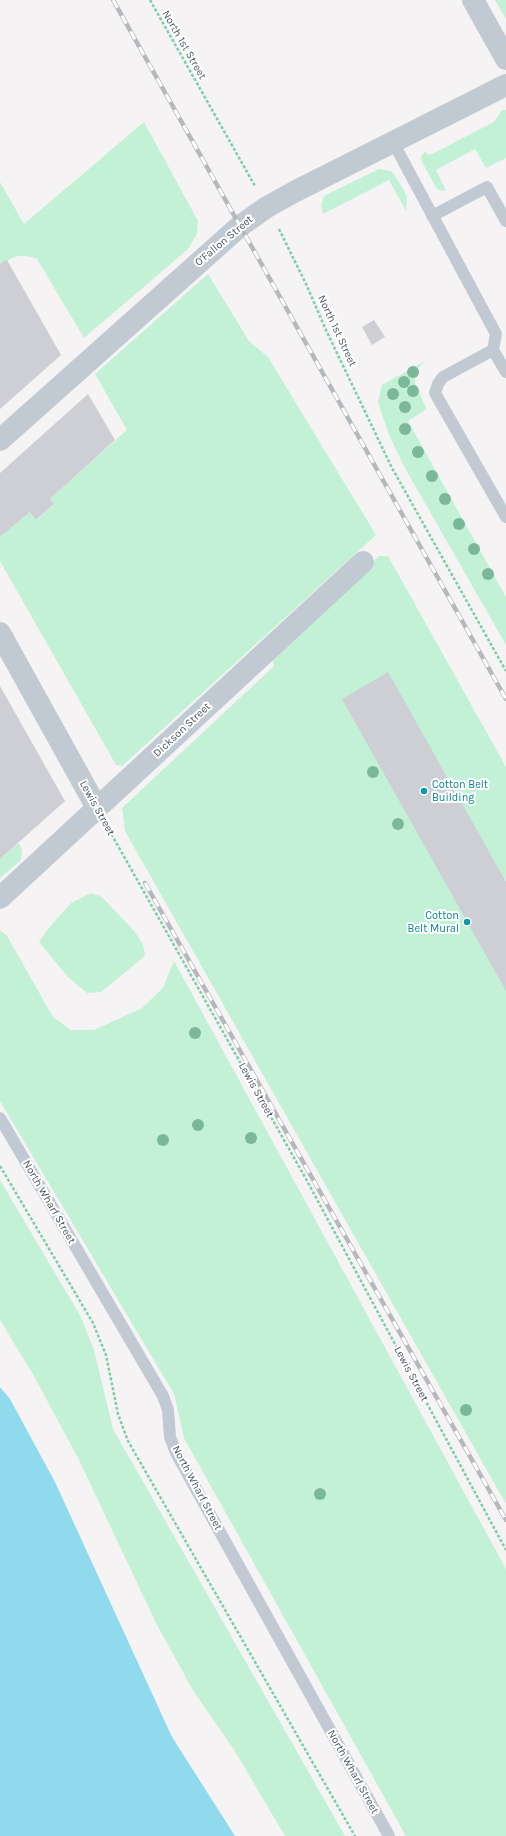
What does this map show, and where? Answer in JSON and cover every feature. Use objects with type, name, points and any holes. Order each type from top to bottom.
[{"type":"street","points":[[473,0],[506,58]]},
{"type":"street","name":"O'Fallon Street","points":[[0,440],[240,226],[267,207],[506,85]]},
{"type":"street","name":"Dickson Street","points":[[0,898],[364,562]]},
{"type":"street","name":"Lewis Street","points":[[0,633],[97,808]]},
{"type":"lane","points":[[393,142],[493,327],[496,334],[493,350],[506,372]]},
{"type":"lane","points":[[432,216],[487,187],[506,221]]},
{"type":"lane","points":[[493,350],[443,377],[438,384],[435,393],[506,517]]},
{"type":"lane","name":"North Wharf Street","points":[[0,1118],[163,1396],[168,1410],[170,1437],[176,1453],[389,1836]]},
{"type":"path","name":"North 1st Street","points":[[150,0],[267,207],[307,286],[392,468],[506,671]]},
{"type":"path","name":"Lewis Street","points":[[97,808],[306,1179],[506,1550]]},
{"type":"path","points":[[0,1166],[98,1332],[106,1355],[118,1414],[128,1441],[355,1836]]},
{"type":"green space","points":[[495,0],[506,0],[506,19]]},
{"type":"green space","points":[[502,110],[506,110],[506,158],[486,168],[475,149],[436,170],[446,190],[441,191],[437,189],[421,160],[422,154],[425,152],[430,155],[494,122]]},
{"type":"green space","points":[[144,122],[198,221],[197,234],[188,249],[84,338],[37,259],[27,256],[17,256],[0,264],[0,182],[24,224]]},
{"type":"green space","points":[[379,169],[391,171],[396,177],[407,196],[406,211],[389,180],[323,214],[321,205],[324,196]]},
{"type":"green space","points":[[208,274],[249,341],[268,357],[376,535],[122,766],[116,765],[0,561],[0,537],[30,512],[37,520],[54,504],[50,499],[127,430],[95,374]]},
{"type":"green space","points":[[425,361],[419,367],[415,375],[415,383],[426,408],[424,411],[408,421],[506,597],[506,645],[405,468],[389,435],[378,402],[382,385]]},
{"type":"green space","points":[[379,556],[388,556],[506,767],[506,1504],[125,831],[122,808],[274,666],[272,657]]},
{"type":"green space","points":[[19,843],[22,850],[21,860],[0,878],[0,859]]},
{"type":"green space","points":[[91,893],[102,897],[135,932],[143,944],[145,956],[101,992],[87,993],[67,976],[39,942],[48,929],[71,903]]},
{"type":"green space","points":[[0,930],[7,936],[53,1017],[71,1030],[94,1030],[142,1008],[163,988],[174,961],[506,1569],[506,1836],[406,1836],[184,1438],[174,1394],[0,1101]]},
{"type":"green space","points":[[0,1180],[81,1317],[94,1350],[113,1429],[345,1836],[285,1836],[233,1748],[194,1692],[157,1625],[79,1460],[34,1376],[0,1320]]},
{"type":"water","points":[[0,1387],[10,1399],[55,1482],[172,1737],[235,1836],[0,1836]]},
{"type":"building","points":[[7,260],[61,355],[0,409],[0,264]]},
{"type":"building","points":[[374,320],[385,337],[372,345],[362,327]]},
{"type":"building","points":[[88,394],[115,440],[50,499],[54,504],[36,520],[30,512],[0,537],[0,473]]},
{"type":"building","name":"Cotton Belt Building","points":[[388,672],[506,882],[506,991],[342,699]]},
{"type":"building","points":[[0,686],[65,801],[0,859]]},
{"type":"railway","points":[[113,0],[506,699]]},
{"type":"railway","points":[[145,883],[506,1520]]},
{"type":"place","name":"Cotton Belt Building","points":[[424,791]]},
{"type":"place","name":"Cotton Belt Mural","points":[[467,922]]}]
